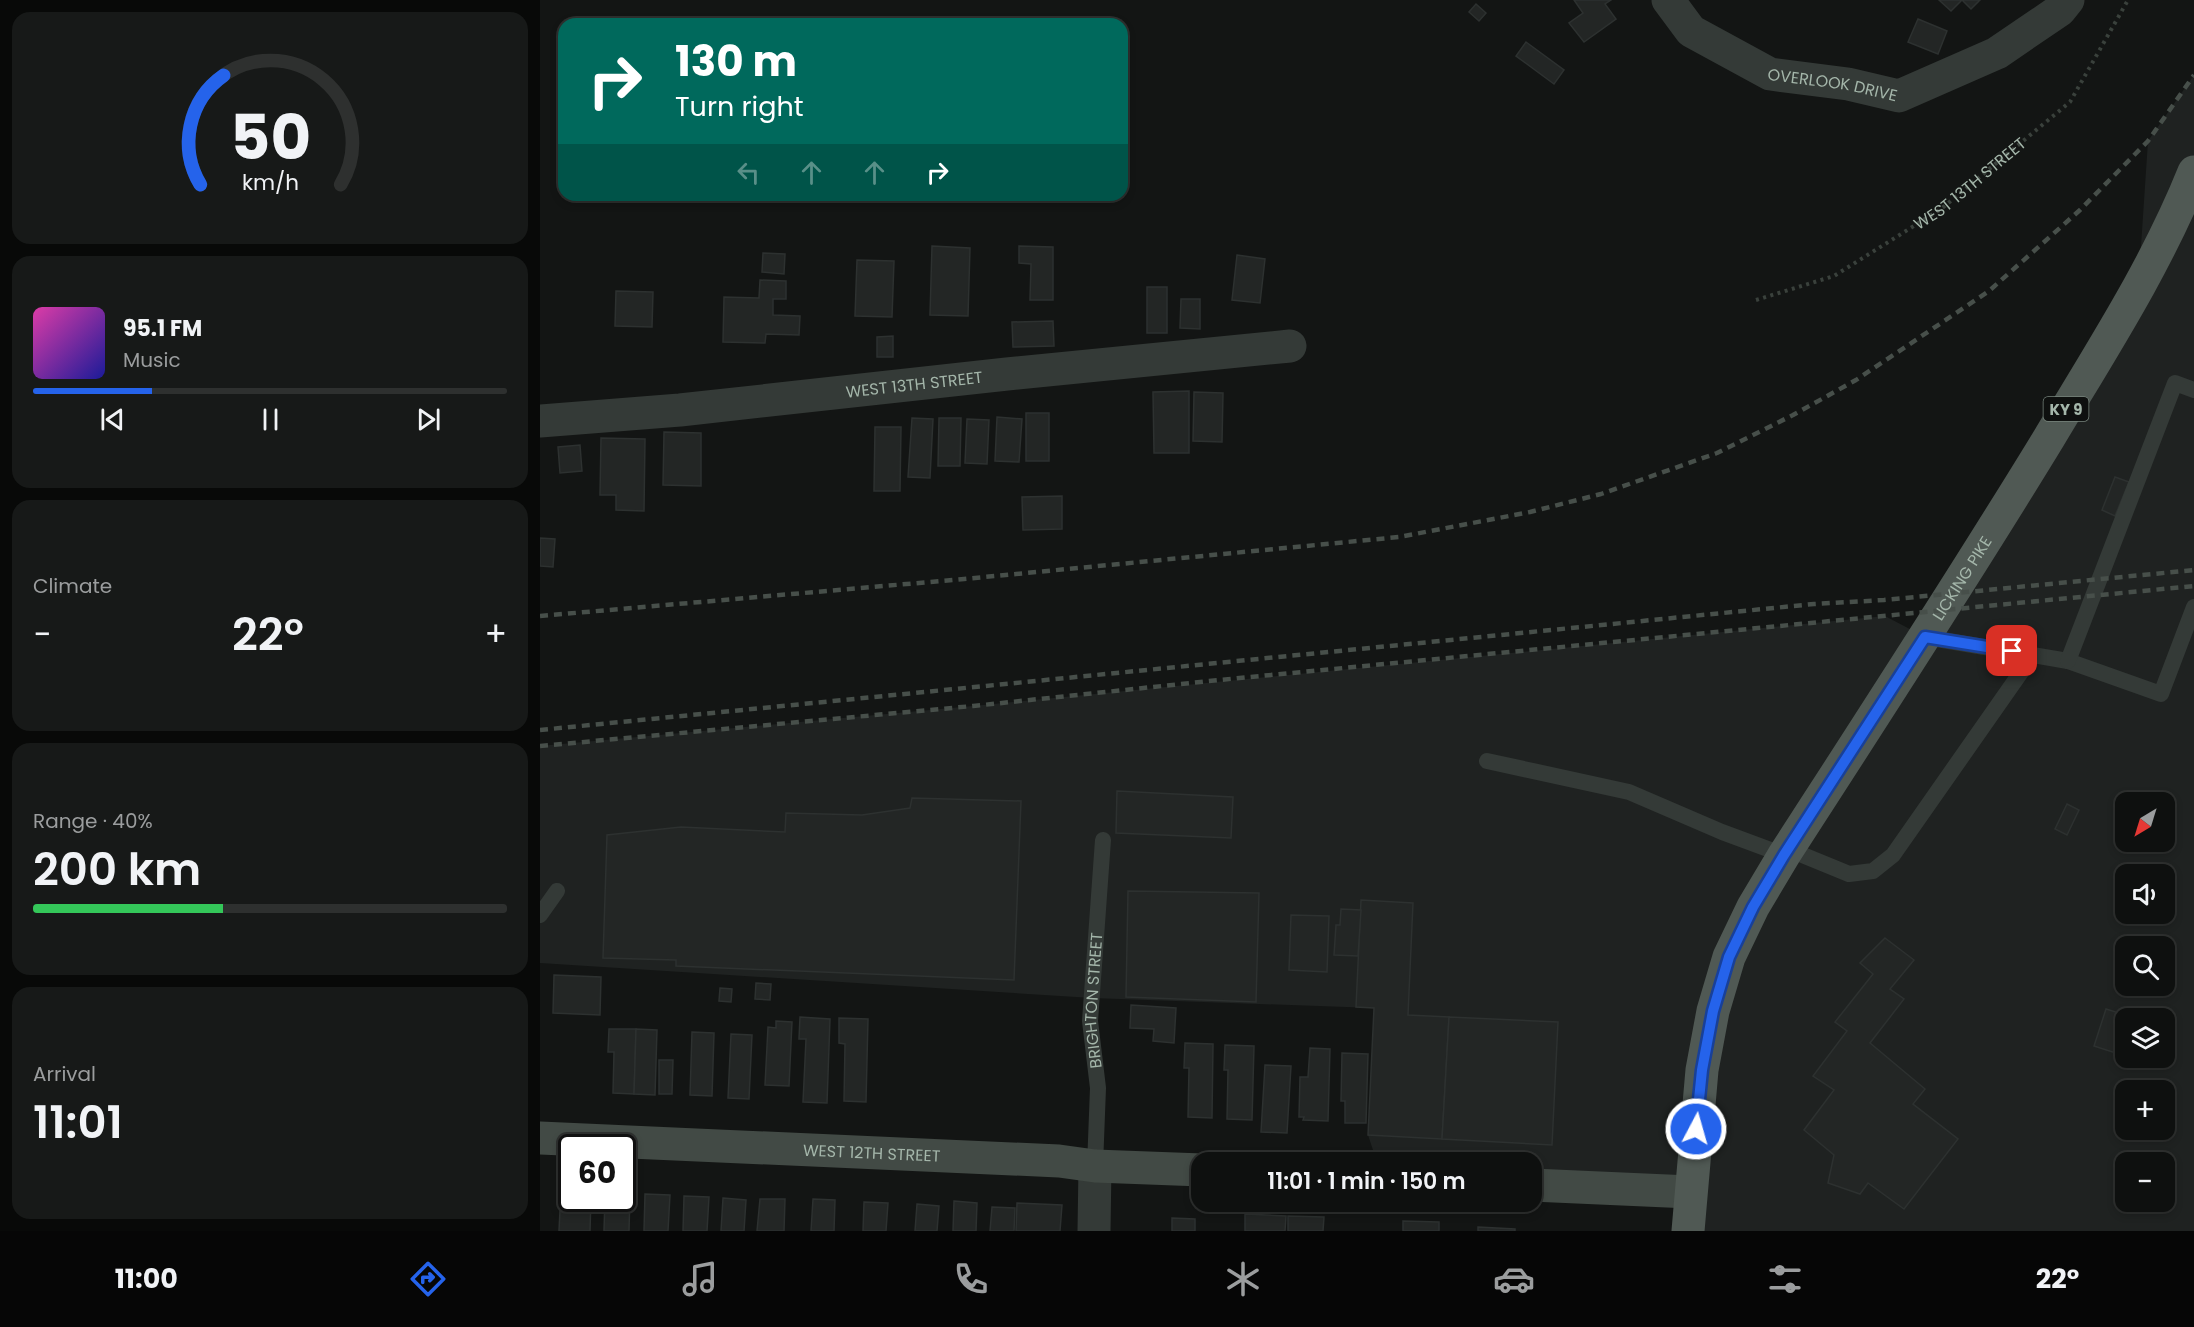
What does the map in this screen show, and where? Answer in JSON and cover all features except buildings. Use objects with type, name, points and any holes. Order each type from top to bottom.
[{"type":"main road","name":"LICKING PIKE","points":[[1690,1192],[1702,1070],[1713,1011],[1729,957],[1753,907],[1995,527],[2138,291],[2167,234],[2194,172]]},
{"type":"main road","name":"KY 9","points":[[1688,1231],[1690,1192]]},
{"type":"street","name":"OVERLOOK DRIVE","points":[[1668,0],[1691,31],[1770,74],[1848,84],[1899,96],[1997,53],[2060,10],[2067,0]]},
{"type":"street","name":"WEST 13TH STREET","points":[[540,421],[680,410],[1290,346]]},
{"type":"street","name":"WEST 12TH STREET","points":[[540,1138],[1059,1161],[1095,1166],[1191,1170]]},
{"type":"street","name":"BRIGHTON STREET","points":[[1095,1166],[1095,1231]]},
{"type":"street","points":[[1542,1185],[1690,1192]]},
{"type":"lane","points":[[2068,661],[2175,383],[2194,390]]},
{"type":"lane","points":[[1925,637],[2068,661],[2161,694],[2194,607]]},
{"type":"lane","points":[[1487,761],[1629,792],[1722,832],[1849,874],[1873,871],[1893,855],[2033,655]]},
{"type":"lane","name":"BRIGHTON STREET","points":[[1095,1166],[1098,1088],[1090,1021],[1103,840]]},
{"type":"lane","points":[[540,915],[557,891]]},
{"type":"path","name":"WEST 13TH STREET","points":[[1756,300],[1834,276],[1941,209],[2070,102],[2128,0]]},
{"type":"shaded area","points":[[2194,75],[2194,1231],[1688,1231],[1690,1193],[1542,1186],[1542,1152],[1374,1152],[1368,1135],[1374,1008],[1092,998],[540,963],[540,746],[973,706],[1885,616],[1925,637],[2138,291],[2148,141]]},
{"type":"railway","points":[[540,616],[964,579],[1399,537],[1530,512],[1601,494],[1717,453],[1793,415],[1856,380],[1989,291],[2080,210],[2148,141],[2194,75]]},
{"type":"railway","points":[[540,730],[1814,604],[1884,600],[2194,570]]},
{"type":"railway","points":[[540,746],[973,706],[1219,680],[2194,586]]},
{"type":"route","points":[[1696,1129],[1702,1070],[1713,1011],[1729,957],[1753,907],[1784,855],[1925,637],[2012,651]]}]
